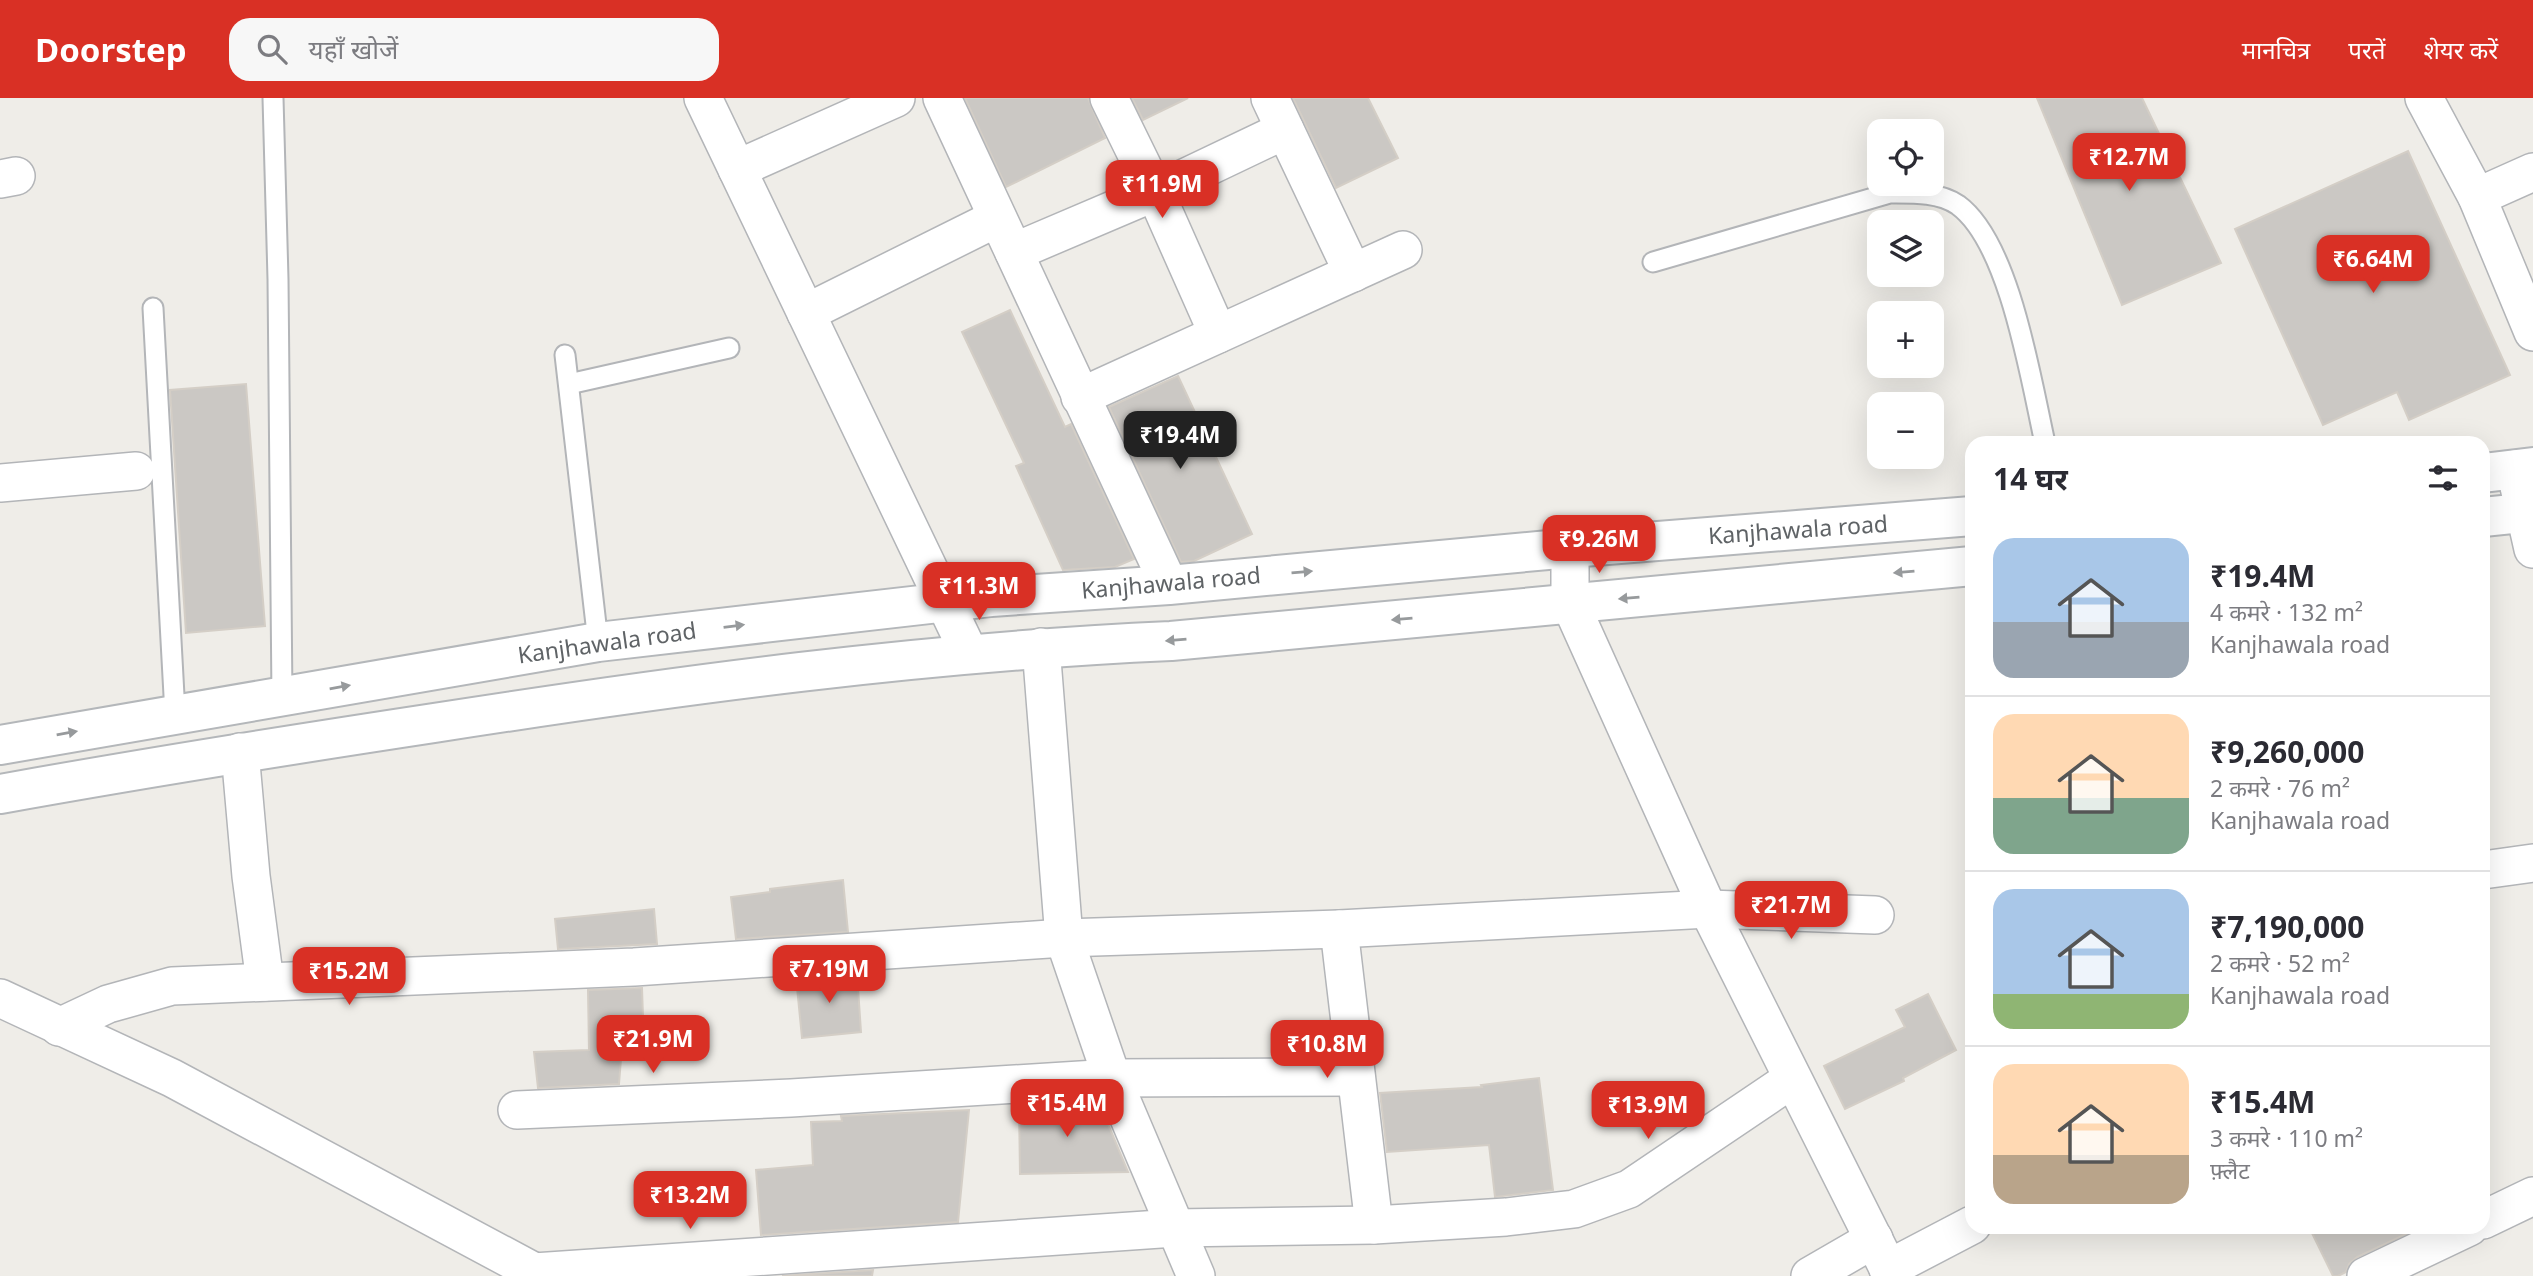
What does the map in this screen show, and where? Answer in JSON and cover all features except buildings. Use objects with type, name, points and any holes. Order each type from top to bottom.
[{"type":"main road","name":"Kanjhawala road","points":[[0,745],[598,642],[946,602],[1965,517]]},
{"type":"main road","points":[[2490,518],[2530,525]]},
{"type":"main road","points":[[0,794],[240,752],[606,696],[969,653],[1171,641],[1965,567]]},
{"type":"street","points":[[703,98],[969,653]]},
{"type":"street","points":[[737,169],[896,98]]},
{"type":"street","points":[[942,98],[1168,585]]},
{"type":"street","points":[[1109,98],[1155,191],[1218,334]]},
{"type":"street","points":[[1270,98],[1353,273]]},
{"type":"street","points":[[2437,102],[2533,332]]},
{"type":"street","points":[[1014,252],[1155,191],[1285,130]]},
{"type":"street","points":[[2477,197],[2533,172]]},
{"type":"street","points":[[806,313],[997,218]]},
{"type":"street","points":[[1080,397],[1403,250]]},
{"type":"street","points":[[0,483],[149,469]]},
{"type":"street","points":[[2510,469],[2530,525]]},
{"type":"street","points":[[1570,548],[1570,603],[1708,909],[1885,1262]]},
{"type":"street","points":[[1041,647],[1064,938],[1112,1078],[1196,1276]]},
{"type":"street","points":[[240,752],[251,876],[265,982]]},
{"type":"street","points":[[2490,869],[2533,863]]},
{"type":"street","points":[[59,1027],[108,1004],[172,986],[634,967],[1064,938],[1339,929],[1708,909],[1875,915]]},
{"type":"street","points":[[1339,929],[1374,1225]]},
{"type":"street","points":[[0,998],[209,1097],[538,1274],[1175,1228],[1374,1225],[1506,1217],[1574,1209],[1629,1189],[1792,1079]]},
{"type":"street","points":[[517,1110],[791,1098],[1112,1078],[1356,1077]]},
{"type":"street","points":[[2490,1217],[2533,1196]]},
{"type":"street","points":[[1810,1276],[1885,1262],[1965,1228]]},
{"type":"street","points":[[2366,1276],[2454,1234]]},
{"type":"lane","points":[[273,98],[279,307],[282,698]]},
{"type":"lane","points":[[1653,262],[1890,193],[1921,193],[1957,205],[1981,232],[1998,262],[2019,332],[2043,436]]},
{"type":"lane","points":[[153,309],[149,469],[175,715]]},
{"type":"lane","points":[[569,384],[729,348]]},
{"type":"lane","points":[[565,355],[598,642]]}]
